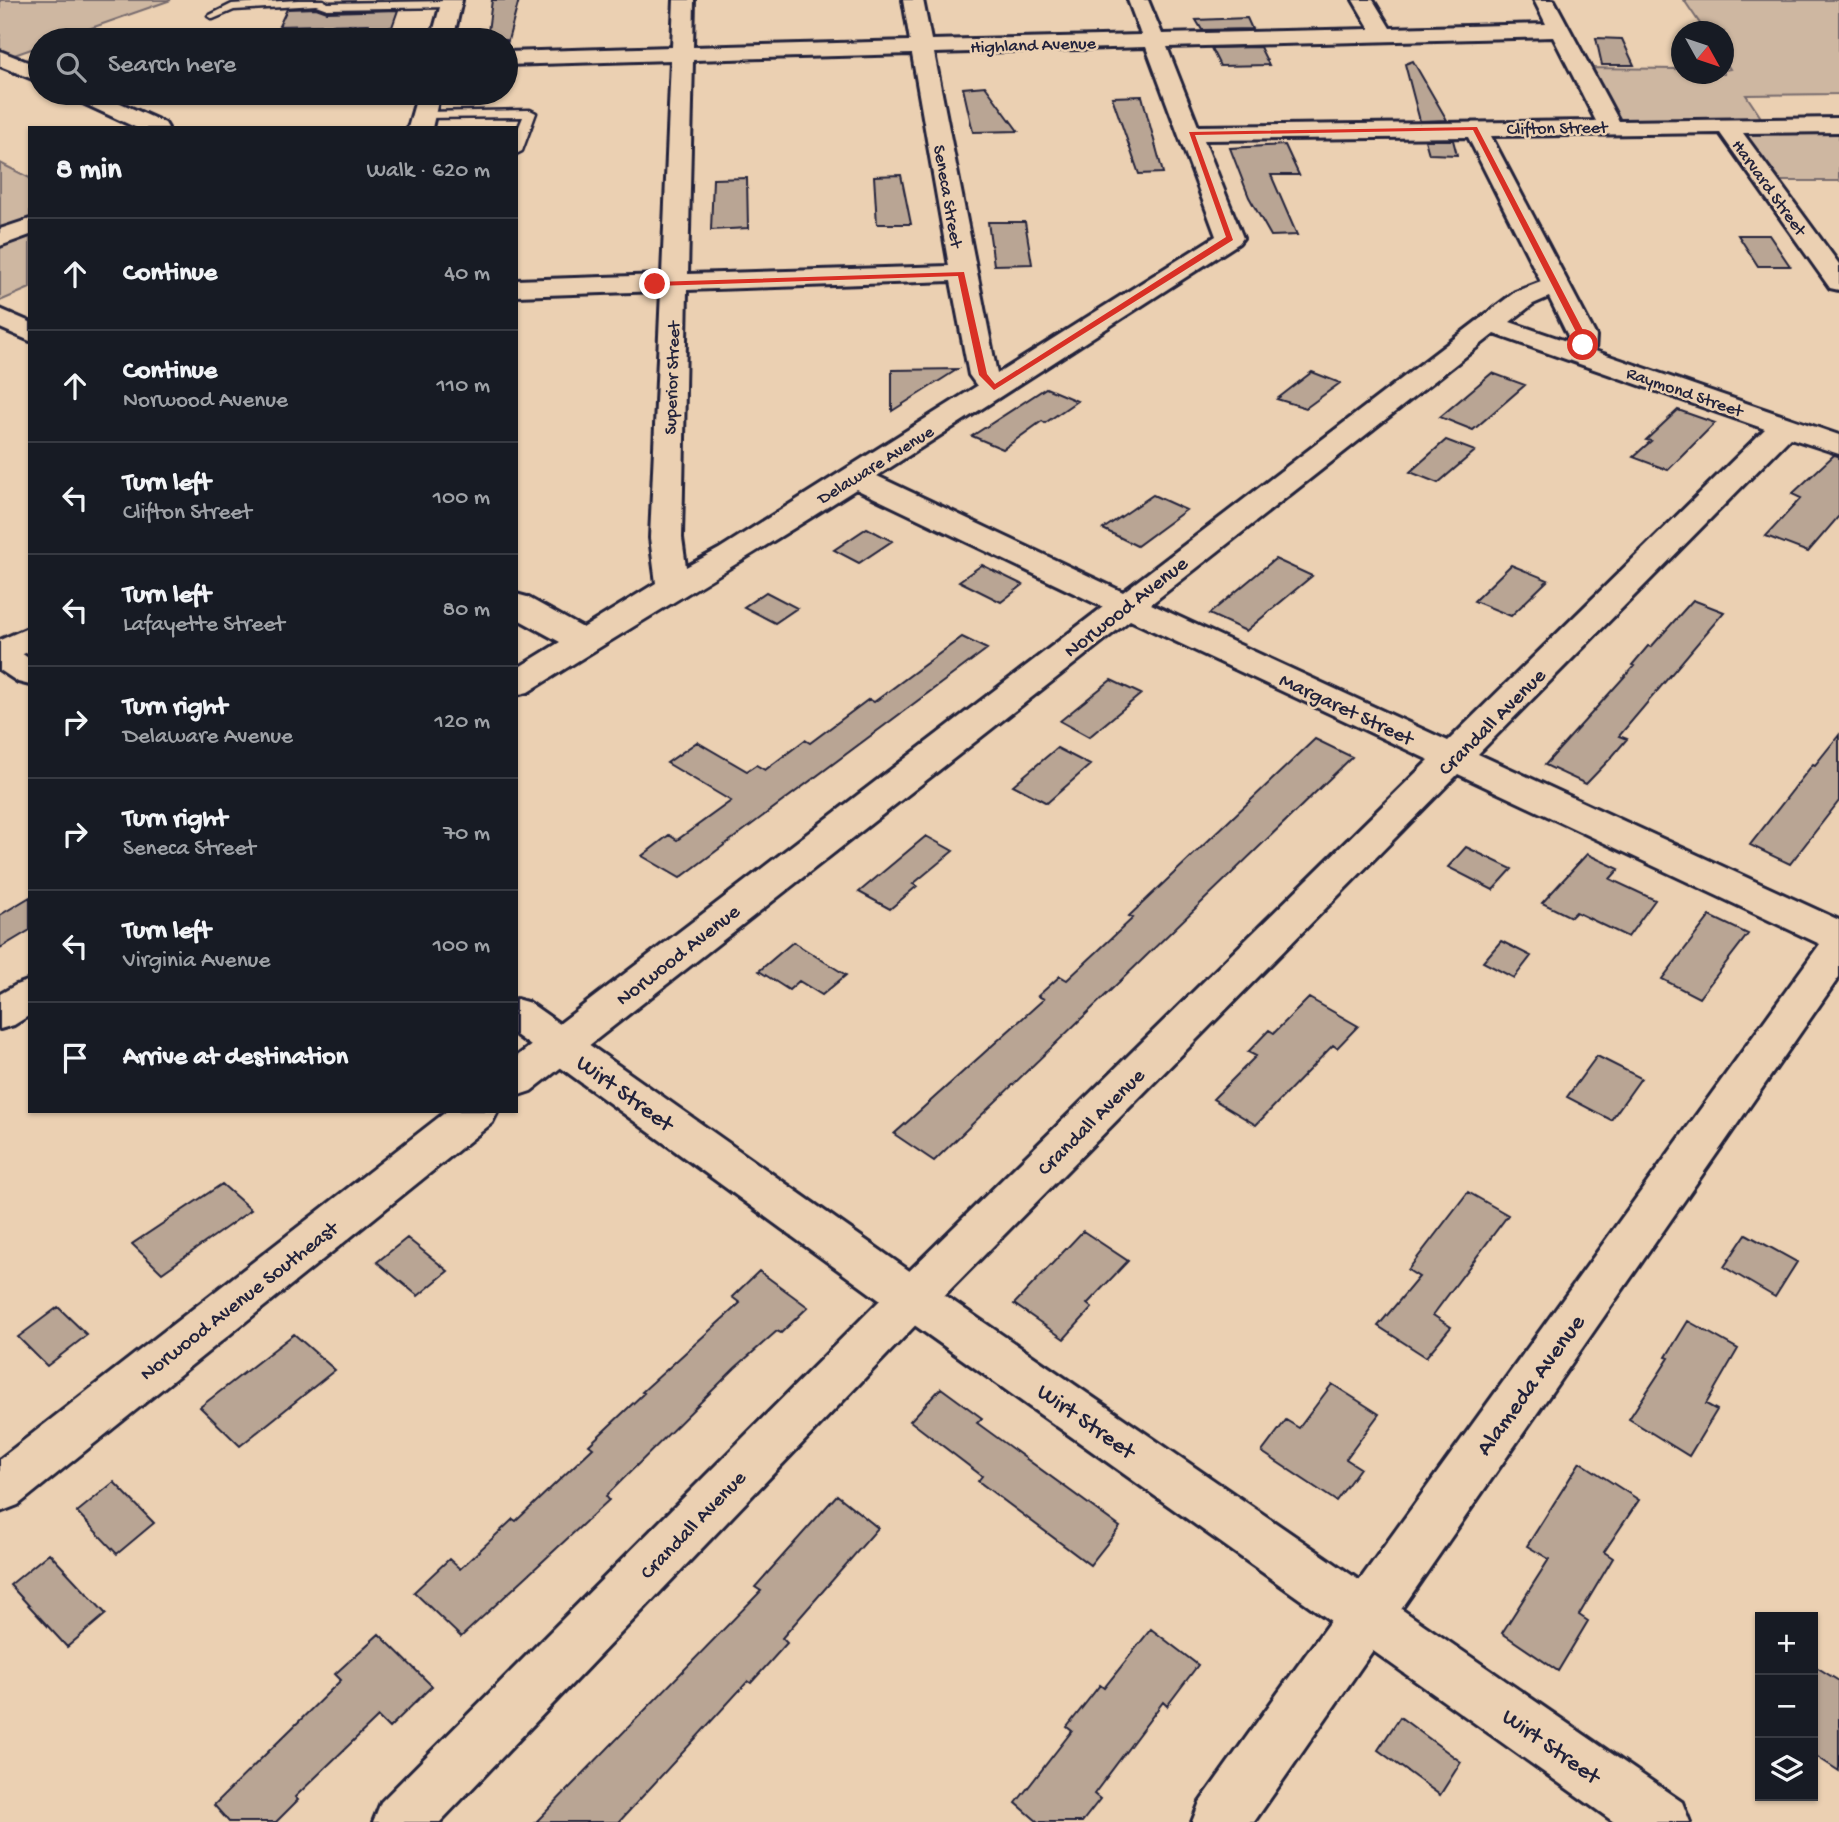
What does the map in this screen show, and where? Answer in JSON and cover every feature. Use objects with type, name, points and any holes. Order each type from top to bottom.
[{"type":"street","name":"Superior Street","points":[[673,587],[666,538],[684,0]]},
{"type":"street","name":"Seneca Street","points":[[913,0],[961,273],[983,375],[994,388]]},
{"type":"street","points":[[1139,0],[1191,133]]},
{"type":"street","points":[[1363,0],[1384,35]]},
{"type":"street","points":[[1544,0],[1611,127]]},
{"type":"street","points":[[445,28],[451,2]]},
{"type":"street","name":"Highland Avenue","points":[[518,58],[1560,30]]},
{"type":"street","points":[[0,58],[28,70]]},
{"type":"street","points":[[106,105],[153,126]]},
{"type":"street","name":"Clifton Street","points":[[1191,133],[1839,125]]},
{"type":"street","name":"Harvard Street","points":[[1726,126],[1839,282]]},
{"type":"street","points":[[1475,128],[1582,336],[1580,354]]},
{"type":"street","name":"Delaware Avenue","points":[[518,683],[673,587],[730,556],[1230,238],[1191,133]]},
{"type":"street","points":[[0,238],[28,227]]},
{"type":"street","points":[[518,289],[961,273]]},
{"type":"street","name":"Norwood Avenue","points":[[561,1045],[1491,324],[1530,295],[1556,285]]},
{"type":"street","points":[[0,317],[28,332]]},
{"type":"street","name":"Raymond Street","points":[[1491,324],[1839,445]]},
{"type":"street","name":"Crandall Avenue","points":[[401,1822],[912,1298],[1785,426]]},
{"type":"street","name":"Margaret Street","points":[[856,477],[967,532],[1839,936]]},
{"type":"street","points":[[518,605],[583,642]]},
{"type":"street","points":[[28,638],[0,654],[28,674]]},
{"type":"street","name":"Alameda Avenue","points":[[1220,1822],[1504,1415],[1562,1340],[1839,947]]},
{"type":"street","points":[[0,1014],[28,996]]},
{"type":"street","name":"Wirt Street","points":[[518,1015],[912,1298],[1662,1822]]},
{"type":"street","points":[[518,1078],[561,1045]]},
{"type":"street","name":"Norwood Avenue Southeast","points":[[0,1489],[474,1113]]},
{"type":"lane","points":[[213,16],[232,7],[317,1],[327,6],[451,2]]},
{"type":"lane","points":[[424,112],[530,113],[518,150]]},
{"type":"shaded area","points":[[0,0],[171,0],[91,28],[28,28],[28,50],[0,60]]},
{"type":"shaded area","points":[[1684,0],[1839,0],[1839,94],[1746,95],[1766,125],[1839,125],[1839,181],[1766,181],[1726,126],[1611,127],[1580,68],[1671,69],[1671,84],[1734,84],[1734,21],[1698,21]]},
{"type":"shaded area","points":[[0,163],[28,177],[28,289],[0,301]]},
{"type":"building","points":[[492,0],[519,0],[511,28],[488,28]]},
{"type":"building","points":[[316,8],[327,12],[398,10],[392,27],[367,28],[368,24],[279,26],[287,9]]},
{"type":"building","points":[[1247,18],[1252,29],[1202,30],[1196,20]]},
{"type":"building","points":[[1596,38],[1622,39],[1634,65],[1602,65]]},
{"type":"building","points":[[1260,47],[1269,65],[1220,66],[1211,48]]},
{"type":"building","points":[[1413,61],[1447,120],[1420,121],[1405,64]]},
{"type":"building","points":[[985,86],[1018,131],[973,132],[963,88]]},
{"type":"building","points":[[1142,96],[1163,173],[1139,174],[1112,97]]},
{"type":"building","points":[[1425,140],[1453,140],[1457,155],[1429,154]]},
{"type":"building","points":[[1285,145],[1299,175],[1271,175],[1297,235],[1271,236],[1249,197],[1230,148]]},
{"type":"building","points":[[901,175],[911,224],[877,224],[874,176]]},
{"type":"building","points":[[747,178],[748,228],[711,230],[713,179]]},
{"type":"building","points":[[988,222],[1025,222],[1032,264],[994,265]]},
{"type":"building","points":[[1738,235],[1769,235],[1790,266],[1758,266]]},
{"type":"building","points":[[958,369],[892,411],[892,370]]},
{"type":"building","points":[[1312,372],[1340,383],[1306,408],[1277,399]]},
{"type":"building","points":[[1492,373],[1525,385],[1473,430],[1440,417]]},
{"type":"building","points":[[1046,388],[1077,401],[1045,423],[1042,421],[1003,449],[972,436]]},
{"type":"building","points":[[1678,410],[1715,423],[1668,470],[1633,457],[1651,441],[1646,440]]},
{"type":"building","points":[[1446,440],[1475,451],[1438,483],[1410,472]]},
{"type":"building","points":[[1834,455],[1839,456],[1839,516],[1808,552],[1766,536],[1801,498],[1792,494]]},
{"type":"building","points":[[1153,495],[1186,510],[1137,546],[1103,529]]},
{"type":"building","points":[[867,528],[892,541],[859,563],[834,550]]},
{"type":"building","points":[[1275,559],[1312,576],[1246,631],[1209,614]]},
{"type":"building","points":[[982,565],[1023,585],[1001,602],[959,581]]},
{"type":"building","points":[[1511,565],[1548,580],[1511,616],[1474,601]]},
{"type":"building","points":[[766,592],[797,608],[775,623],[744,607]]},
{"type":"building","points":[[1693,600],[1724,612],[1619,736],[1627,739],[1610,759],[1586,784],[1545,765],[1634,666],[1632,665],[1648,646],[1651,647]]},
{"type":"building","points":[[962,637],[987,649],[680,878],[642,856],[669,835],[677,840],[731,801],[667,763],[697,742],[747,771],[756,765],[765,770],[805,740],[810,743],[869,699],[874,702]]},
{"type":"building","points":[[1111,680],[1141,694],[1089,737],[1060,721]]},
{"type":"building","points":[[1839,735],[1839,801],[1790,864],[1750,845],[1813,764],[1815,765]]},
{"type":"building","points":[[1315,739],[1352,757],[934,1161],[894,1134],[1044,999],[1038,996],[1060,976],[1067,980],[1133,918],[1129,916]]},
{"type":"building","points":[[1057,748],[1090,765],[1047,803],[1013,785]]},
{"type":"building","points":[[926,836],[953,851],[913,884],[917,886],[890,909],[859,892]]},
{"type":"building","points":[[1466,847],[1512,869],[1493,890],[1448,867]]},
{"type":"building","points":[[1587,854],[1619,869],[1610,879],[1655,900],[1628,937],[1576,912],[1571,917],[1542,903]]},
{"type":"building","points":[[28,898],[28,931],[0,948],[0,915]]},
{"type":"building","points":[[1710,916],[1748,934],[1699,998],[1662,979]]},
{"type":"building","points":[[1501,941],[1531,956],[1514,978],[1483,962]]},
{"type":"building","points":[[793,942],[846,975],[822,995],[799,981],[789,990],[759,971]]},
{"type":"building","points":[[1309,998],[1358,1026],[1337,1048],[1333,1045],[1256,1125],[1213,1099],[1256,1056],[1248,1052],[1269,1030],[1274,1033]]},
{"type":"building","points":[[1597,1056],[1641,1078],[1611,1120],[1567,1097]]},
{"type":"building","points":[[222,1184],[251,1210],[162,1273],[132,1244]]},
{"type":"building","points":[[1468,1192],[1508,1215],[1433,1315],[1451,1327],[1426,1357],[1378,1326],[1419,1277],[1408,1270]]},
{"type":"building","points":[[1083,1231],[1128,1261],[1087,1304],[1092,1308],[1064,1339],[1014,1304]]},
{"type":"building","points":[[1746,1234],[1797,1262],[1775,1297],[1724,1267]]},
{"type":"building","points":[[407,1238],[448,1271],[418,1296],[377,1262]]},
{"type":"building","points":[[759,1271],[808,1307],[781,1333],[777,1331],[735,1368],[606,1496],[609,1500],[461,1637],[414,1592],[449,1559],[460,1569],[513,1519],[516,1521],[593,1448],[589,1445],[644,1393],[642,1392],[740,1303],[732,1297]]},
{"type":"building","points":[[58,1307],[87,1335],[47,1366],[18,1337]]},
{"type":"building","points":[[1688,1321],[1738,1349],[1706,1404],[1717,1410],[1689,1456],[1629,1419],[1669,1358],[1666,1357]]},
{"type":"building","points":[[294,1334],[335,1370],[240,1446],[200,1407]]},
{"type":"building","points":[[1332,1384],[1379,1414],[1346,1459],[1360,1468],[1336,1501],[1262,1452],[1286,1420],[1299,1428]]},
{"type":"building","points":[[941,1388],[982,1418],[977,1423],[1120,1527],[1090,1565],[978,1481],[982,1476],[910,1421]]},
{"type":"building","points":[[1580,1462],[1639,1500],[1604,1552],[1613,1558],[1579,1615],[1588,1621],[1558,1671],[1502,1633],[1549,1559],[1527,1546]]},
{"type":"building","points":[[114,1482],[154,1523],[117,1554],[77,1512]]},
{"type":"building","points":[[837,1495],[878,1528],[782,1638],[787,1643],[751,1683],[748,1681],[619,1822],[536,1822],[761,1591],[755,1587]]},
{"type":"building","points":[[49,1553],[106,1614],[67,1647],[10,1585]]},
{"type":"building","points":[[1151,1629],[1198,1665],[1167,1706],[1163,1702],[1094,1794],[1100,1799],[1082,1822],[1038,1822],[1016,1803],[1072,1731],[1067,1727],[1100,1685],[1104,1688]]},
{"type":"building","points":[[379,1634],[432,1686],[389,1728],[378,1717],[295,1797],[298,1800],[276,1822],[229,1822],[214,1805],[341,1680],[335,1674]]},
{"type":"building","points":[[1818,1668],[1839,1681],[1839,1771],[1818,1757]]},
{"type":"building","points":[[1400,1717],[1461,1762],[1440,1795],[1378,1750]]},
{"type":"route","points":[[655,284],[961,273],[983,375],[994,388],[1230,238],[1191,133],[1475,128],[1582,336],[1583,345]]}]
